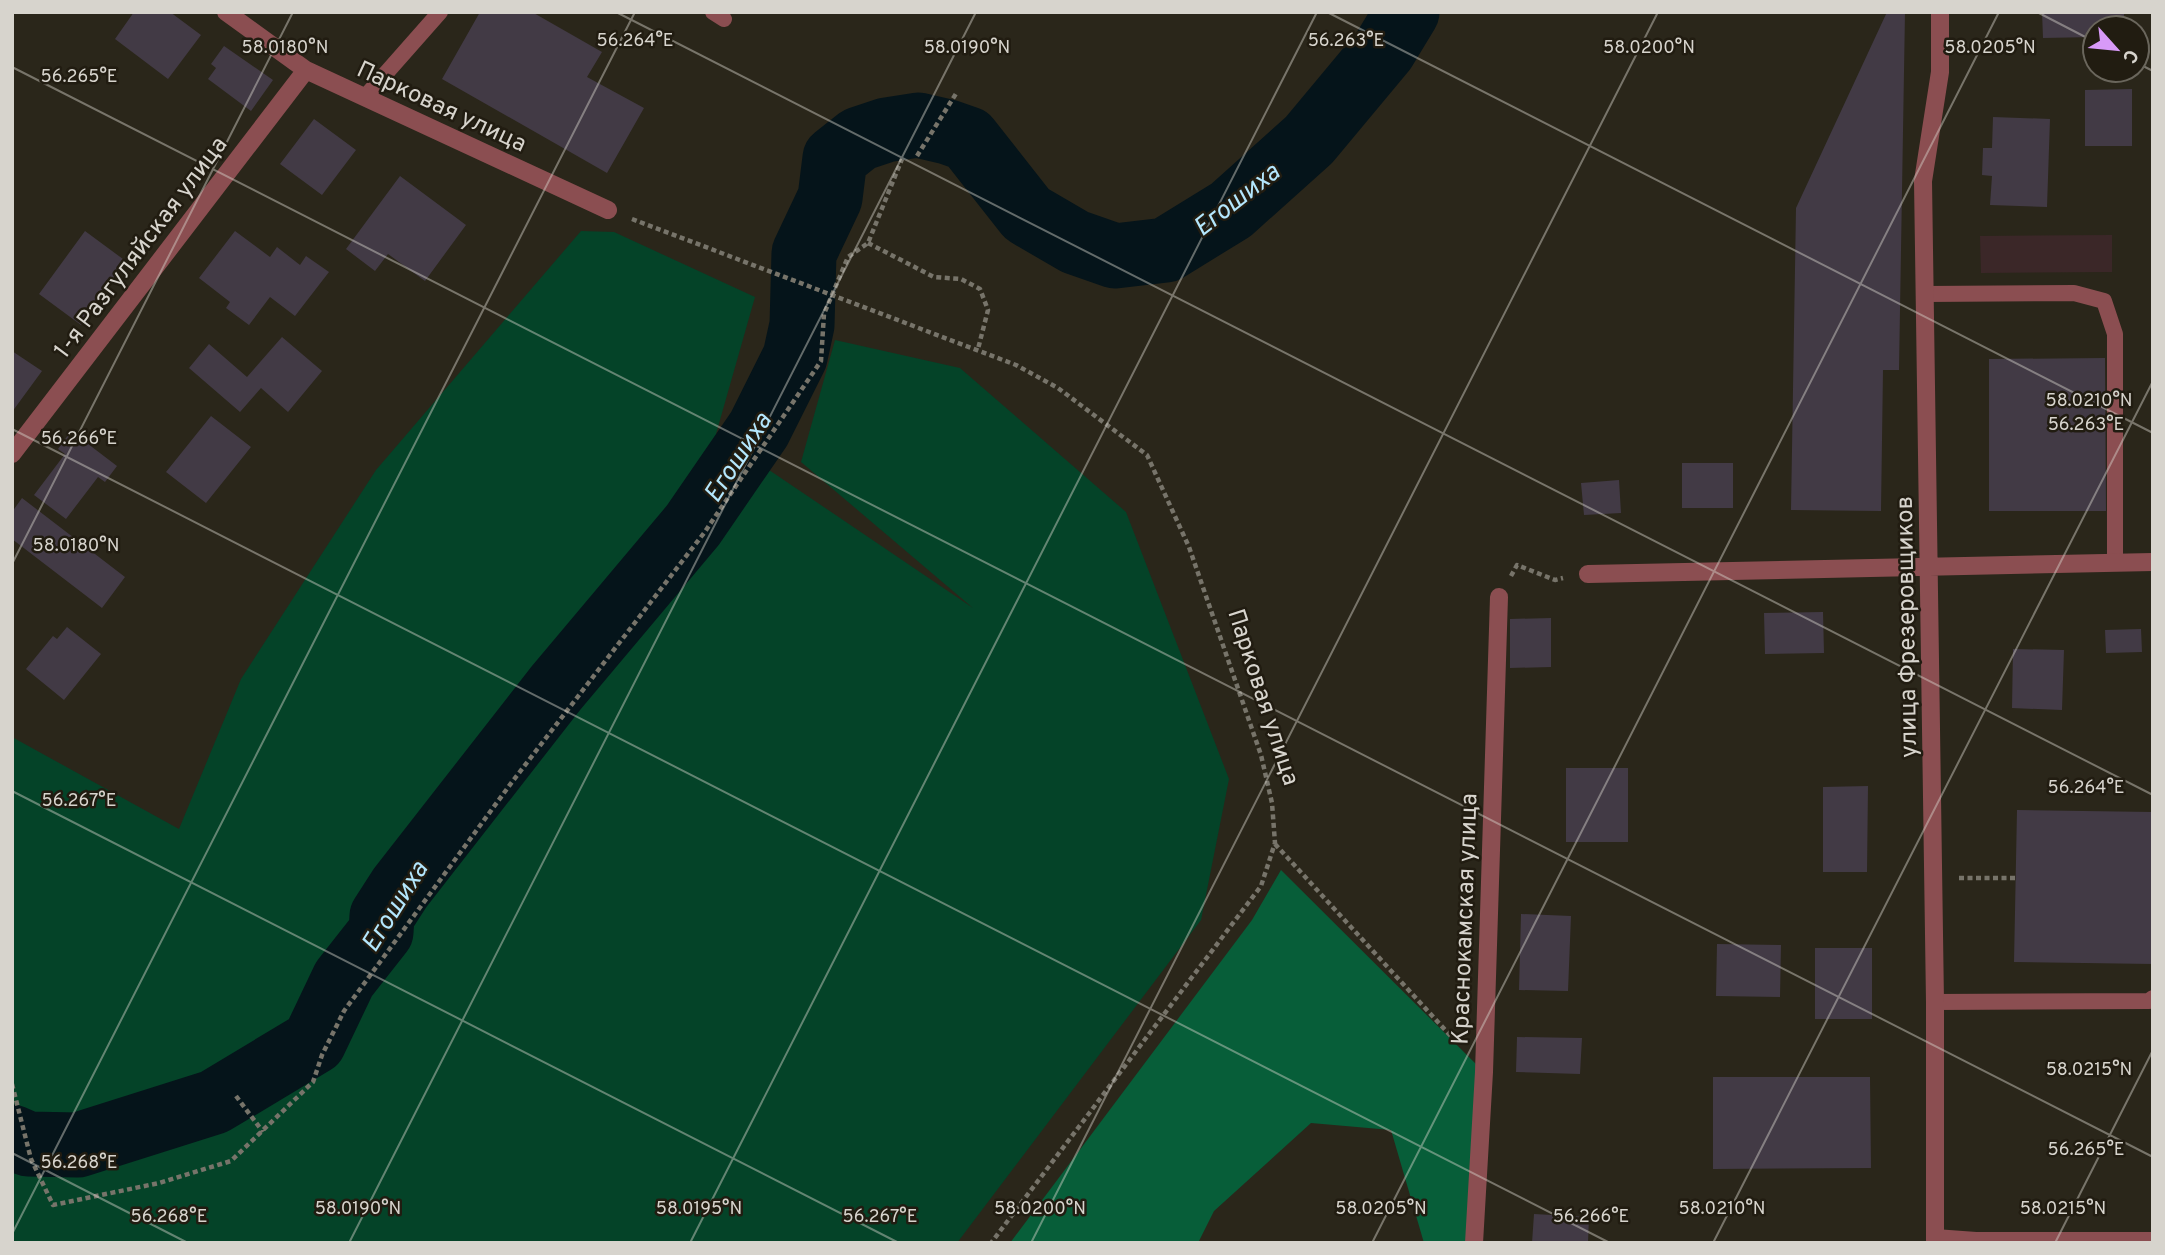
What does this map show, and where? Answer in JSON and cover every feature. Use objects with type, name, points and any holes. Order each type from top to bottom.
[{"type":"street","name":"Парковая улица","points":[[226,12],[306,70],[608,210]]},
{"type":"street","name":"улица Фрезеровщиков","points":[[1935,1240],[1935,1002],[1923,181],[1940,72],[1940,12]]},
{"type":"street","name":"1-я Разгуляйская улица","points":[[12,454],[306,70]]},
{"type":"street","points":[[1588,574],[1930,564],[2153,562]]},
{"type":"street","name":"Краснокамская улица","points":[[1474,1243],[1484,1072],[1499,597]]},
{"type":"lane","points":[[365,97],[440,12]]},
{"type":"lane","points":[[1926,294],[2074,293],[2104,301],[2115,334],[2115,561]]},
{"type":"lane","points":[[1935,1002],[2151,1001]]},
{"type":"lane","points":[[1935,1240],[2153,1240]]},
{"type":"path","points":[[917,156],[957,92]]},
{"type":"path","points":[[12,1084],[31,1159],[53,1205],[159,1183],[230,1161],[313,1082],[322,1055],[344,1011],[512,782],[749,471],[821,361],[824,314],[848,257],[868,243],[902,159]]},
{"type":"path","name":"Парковая улица","points":[[608,210],[978,349],[1058,388],[1147,455],[1189,547],[1261,755],[1272,803],[1275,843],[1261,886],[991,1243]]},
{"type":"path","points":[[868,243],[934,277],[961,279],[980,289],[988,310],[978,349]]},
{"type":"path","points":[[1499,597],[1517,565],[1555,580],[1588,574]]},
{"type":"path","points":[[1275,843],[1484,1072]]},
{"type":"path","points":[[1958,878],[2016,878]]},
{"type":"path","points":[[236,1096],[263,1132]]},
{"type":"shaded area","points":[[2112,235],[2112,272],[1981,273],[1980,236]]},
{"type":"green space","points":[[581,231],[614,232],[755,297],[716,434],[973,608],[801,462],[835,340],[960,368],[1126,512],[1229,779],[1201,920],[957,1243],[12,1243],[12,737],[179,829],[241,679],[376,470]]},
{"type":"green space","points":[[1281,870],[1484,1072],[1474,1243],[1424,1243],[1391,1130],[1311,1123],[1214,1211],[1198,1243],[1010,1243],[1252,920]]},
{"type":"building","points":[[134,12],[170,12],[201,35],[168,79],[115,39]]},
{"type":"building","points":[[480,12],[532,12],[602,52],[587,77],[644,108],[607,173],[442,79]]},
{"type":"building","points":[[1887,12],[1905,12],[1899,370],[1883,370],[1881,511],[1791,510],[1796,208]]},
{"type":"building","points":[[2042,12],[2124,12],[2081,14],[2081,37],[2043,38]]},
{"type":"building","points":[[224,46],[273,80],[251,111],[208,79],[216,68],[211,64]]},
{"type":"building","points":[[2132,89],[2132,146],[2085,146],[2085,90]]},
{"type":"building","points":[[1993,117],[2050,119],[2047,207],[1990,205],[1992,176],[1982,175],[1983,148],[1992,148]]},
{"type":"building","points":[[314,119],[356,150],[322,195],[280,164]]},
{"type":"building","points":[[400,176],[466,225],[425,281],[388,254],[375,271],[346,249]]},
{"type":"building","points":[[85,231],[127,262],[81,325],[39,294]]},
{"type":"building","points":[[235,231],[270,257],[277,247],[300,265],[306,256],[329,272],[295,316],[270,297],[249,325],[226,308],[230,302],[199,278]]},
{"type":"building","points":[[282,337],[322,371],[288,412],[261,388],[240,412],[189,368],[209,344],[247,377]]},
{"type":"building","points":[[12,351],[42,371],[12,412]]},
{"type":"building","points":[[2105,358],[2106,511],[1989,511],[1989,359]]},
{"type":"building","points":[[211,416],[251,447],[206,503],[166,472]]},
{"type":"building","points":[[71,431],[117,466],[105,482],[98,477],[66,519],[34,495],[65,454],[58,449]]},
{"type":"building","points":[[1682,463],[1733,463],[1733,508],[1682,508]]},
{"type":"building","points":[[1619,480],[1621,513],[1584,515],[1581,483]]},
{"type":"building","points":[[22,498],[125,577],[102,608],[12,539],[12,512]]},
{"type":"building","points":[[1823,612],[1824,653],[1765,654],[1764,613]]},
{"type":"building","points":[[1551,618],[1551,667],[1510,668],[1510,619]]},
{"type":"building","points":[[67,627],[101,654],[64,700],[26,669],[53,636],[57,639]]},
{"type":"building","points":[[2141,629],[2142,652],[2106,653],[2105,630]]},
{"type":"building","points":[[2013,649],[2064,650],[2062,710],[2012,708]]},
{"type":"building","points":[[1566,768],[1628,768],[1628,842],[1566,842]]},
{"type":"building","points":[[1868,786],[1867,872],[1823,872],[1823,787]]},
{"type":"building","points":[[2017,810],[2153,812],[2153,964],[2014,962]]},
{"type":"building","points":[[1521,914],[1571,916],[1568,991],[1519,990]]},
{"type":"building","points":[[1717,944],[1781,945],[1780,997],[1716,996]]},
{"type":"building","points":[[1815,948],[1872,948],[1872,1019],[1815,1019]]},
{"type":"building","points":[[1517,1037],[1582,1038],[1580,1074],[1516,1072]]},
{"type":"building","points":[[1713,1077],[1870,1077],[1871,1168],[1713,1169]]},
{"type":"building","points":[[1534,1214],[1589,1217],[1588,1243],[1532,1243]]},
{"type":"waterway","name":"Егошиха","points":[[12,1137],[28,1144],[78,1145],[214,1102],[314,1042],[344,979],[381,932],[382,916],[400,888],[556,688],[693,525],[759,429],[795,357],[802,325],[804,253],[830,198],[835,158],[859,139],[886,130],[918,125],[948,132],[968,139],[1027,214],[1075,242],[1115,256],[1166,250],[1231,210],[1309,140],[1384,50],[1407,12]]}]
